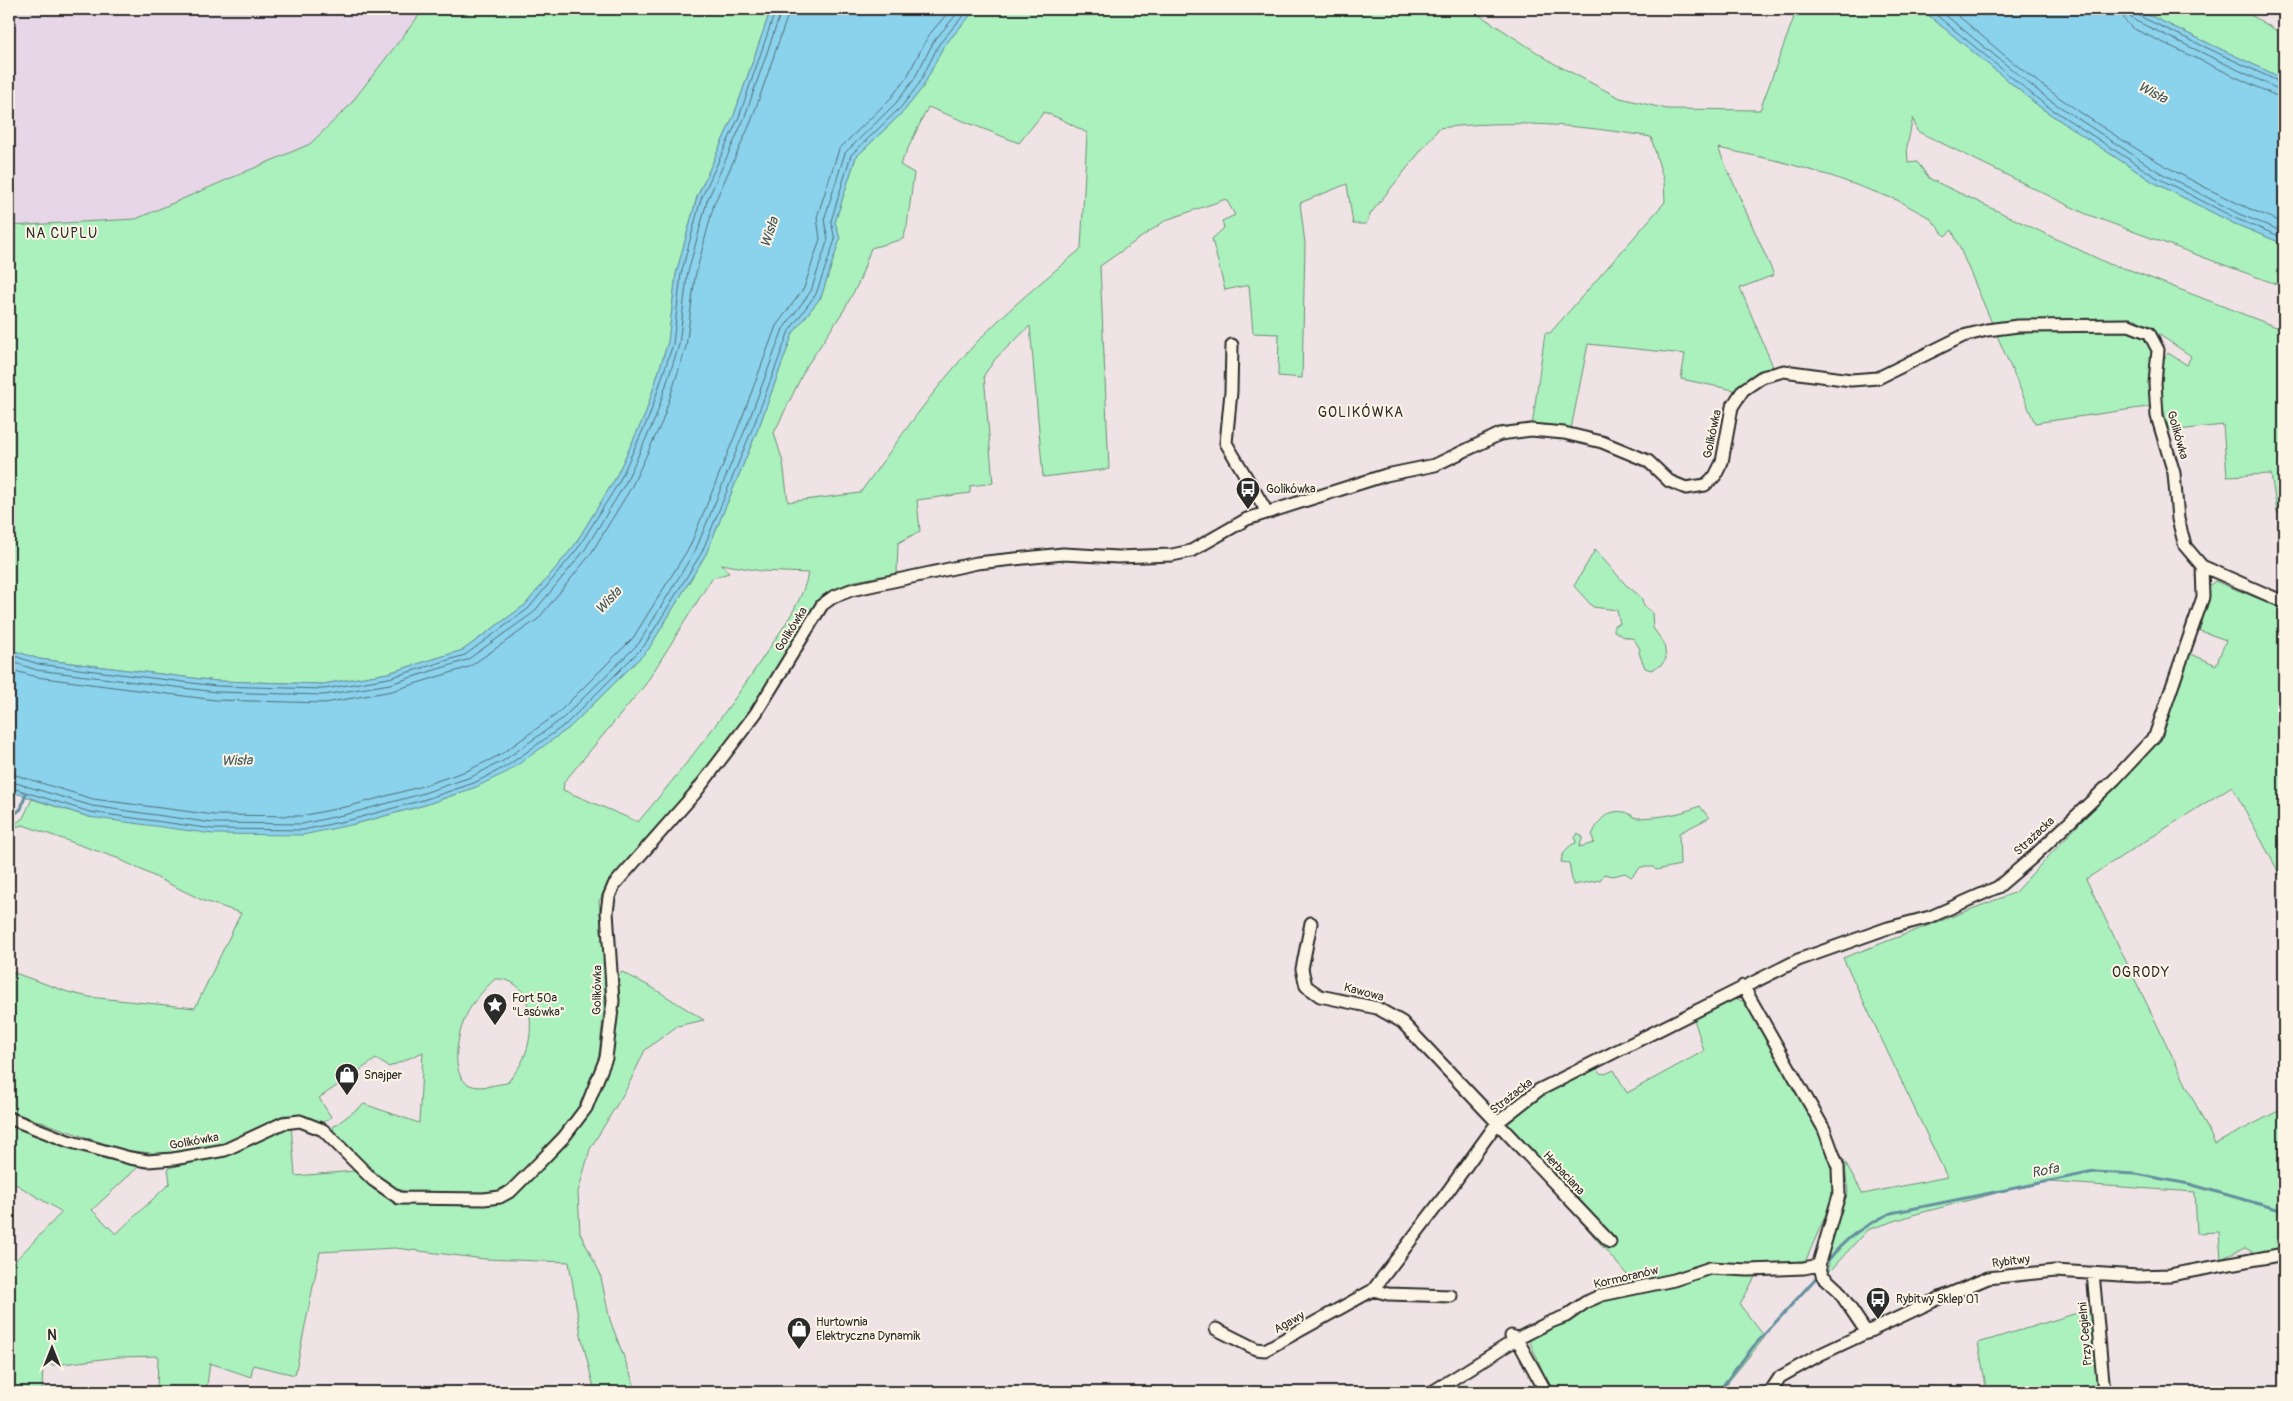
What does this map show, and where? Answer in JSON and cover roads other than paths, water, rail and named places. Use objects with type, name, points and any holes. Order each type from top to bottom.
[{"type":"street","name":"Golikówka","points":[[9,1118],[68,1141],[148,1161],[173,1160],[225,1150],[283,1123],[300,1120],[322,1130],[373,1180],[400,1198],[500,1197],[511,1191],[539,1163],[581,1115],[586,1108],[606,1058],[612,1001],[607,912],[609,897],[614,885],[696,792],[756,713],[822,605],[833,597],[851,590],[977,562],[1063,554],[1118,557],[1172,555],[1191,551],[1247,519],[1386,475],[1435,465],[1500,434],[1531,430],[1564,433],[1602,442],[1648,461],[1670,481],[1686,488],[1705,485],[1714,476],[1722,462],[1732,406],[1743,390],[1762,377],[1784,371],[1851,380],[1878,378],[1963,336],[1987,330],[2018,326],[2129,325],[2148,333],[2158,350],[2155,383],[2157,416],[2174,473],[2178,519],[2185,546],[2202,566],[2284,602]]},
{"type":"street","points":[[1232,345],[1231,392],[1226,443],[1267,512]]},
{"type":"street","name":"Strażacka","points":[[1372,1290],[1446,1194],[1497,1123],[1539,1090],[1798,960],[1888,928],[1930,917],[1998,887],[2033,857],[2115,779],[2154,736],[2203,597],[2202,566]]},
{"type":"street","name":"Kawowa","points":[[1311,923],[1302,969],[1306,986],[1320,996],[1377,1008],[1402,1022],[1497,1123]]},
{"type":"street","points":[[1743,986],[1824,1128],[1838,1167],[1839,1195],[1827,1228],[1819,1265],[1822,1275],[1838,1290],[1867,1333]]},
{"type":"street","name":"Herbaciana","points":[[1497,1123],[1610,1242]]},
{"type":"street","name":"Rybitwy","points":[[1770,1392],[1780,1377],[1821,1354],[1940,1298],[1988,1278],[2055,1271],[2138,1276],[2170,1275],[2284,1254]]},
{"type":"street","name":"Kormoranów","points":[[1432,1392],[1513,1337],[1566,1316],[1586,1302],[1602,1294],[1674,1280],[1710,1268],[1748,1270],[1804,1268],[1819,1265]]},
{"type":"street","name":"Przy Cegielni","points":[[2093,1273],[2104,1392]]},
{"type":"street","points":[[1372,1290],[1388,1294],[1451,1296]]},
{"type":"street","name":"Agawy","points":[[1216,1329],[1256,1349],[1265,1350],[1372,1290]]},
{"type":"street","points":[[1513,1337],[1546,1392]]},
{"type":"water","name":"Wisła","points":[[771,9],[976,9],[943,47],[923,87],[904,111],[856,157],[835,222],[840,239],[821,297],[793,333],[760,424],[706,554],[648,650],[569,728],[509,771],[476,787],[425,805],[355,824],[303,835],[213,834],[89,817],[9,791],[9,649],[39,659],[217,681],[323,684],[388,673],[463,650],[525,605],[574,546],[615,479],[645,415],[668,342],[676,274],[697,197],[734,115]]},
{"type":"water","name":"Wisła","points":[[1921,9],[2136,9],[2284,79],[2284,244],[2235,224],[2153,182],[2041,108]]},
{"type":"waterway","points":[[9,818],[21,809],[26,793]]},
{"type":"waterway","name":"Rofa","points":[[1826,1263],[1840,1246],[1855,1234],[1891,1213],[2094,1172],[2136,1174],[2189,1184],[2284,1211]]},
{"type":"waterway","name":"Rofa","points":[[1718,1392],[1753,1347],[1815,1279]]},
{"type":"place","name":"Golikówka","points":[[1248,510]]},
{"type":"place","name":"Fort 50a \"Lasówka\"","points":[[495,1026]]},
{"type":"place","name":"Snajper","points":[[347,1096]]},
{"type":"place","name":"Rybitwy Sklep 01","points":[[1878,1320]]},
{"type":"place","name":"Hurtownia Elektryczna Dynamik","points":[[799,1350]]},
{"type":"district","name":"NA CUPLU","points":[[62,233]]},
{"type":"district","name":"GOLIKÓWKA","points":[[1361,412]]},
{"type":"district","name":"OGRODY","points":[[2141,972]]}]
